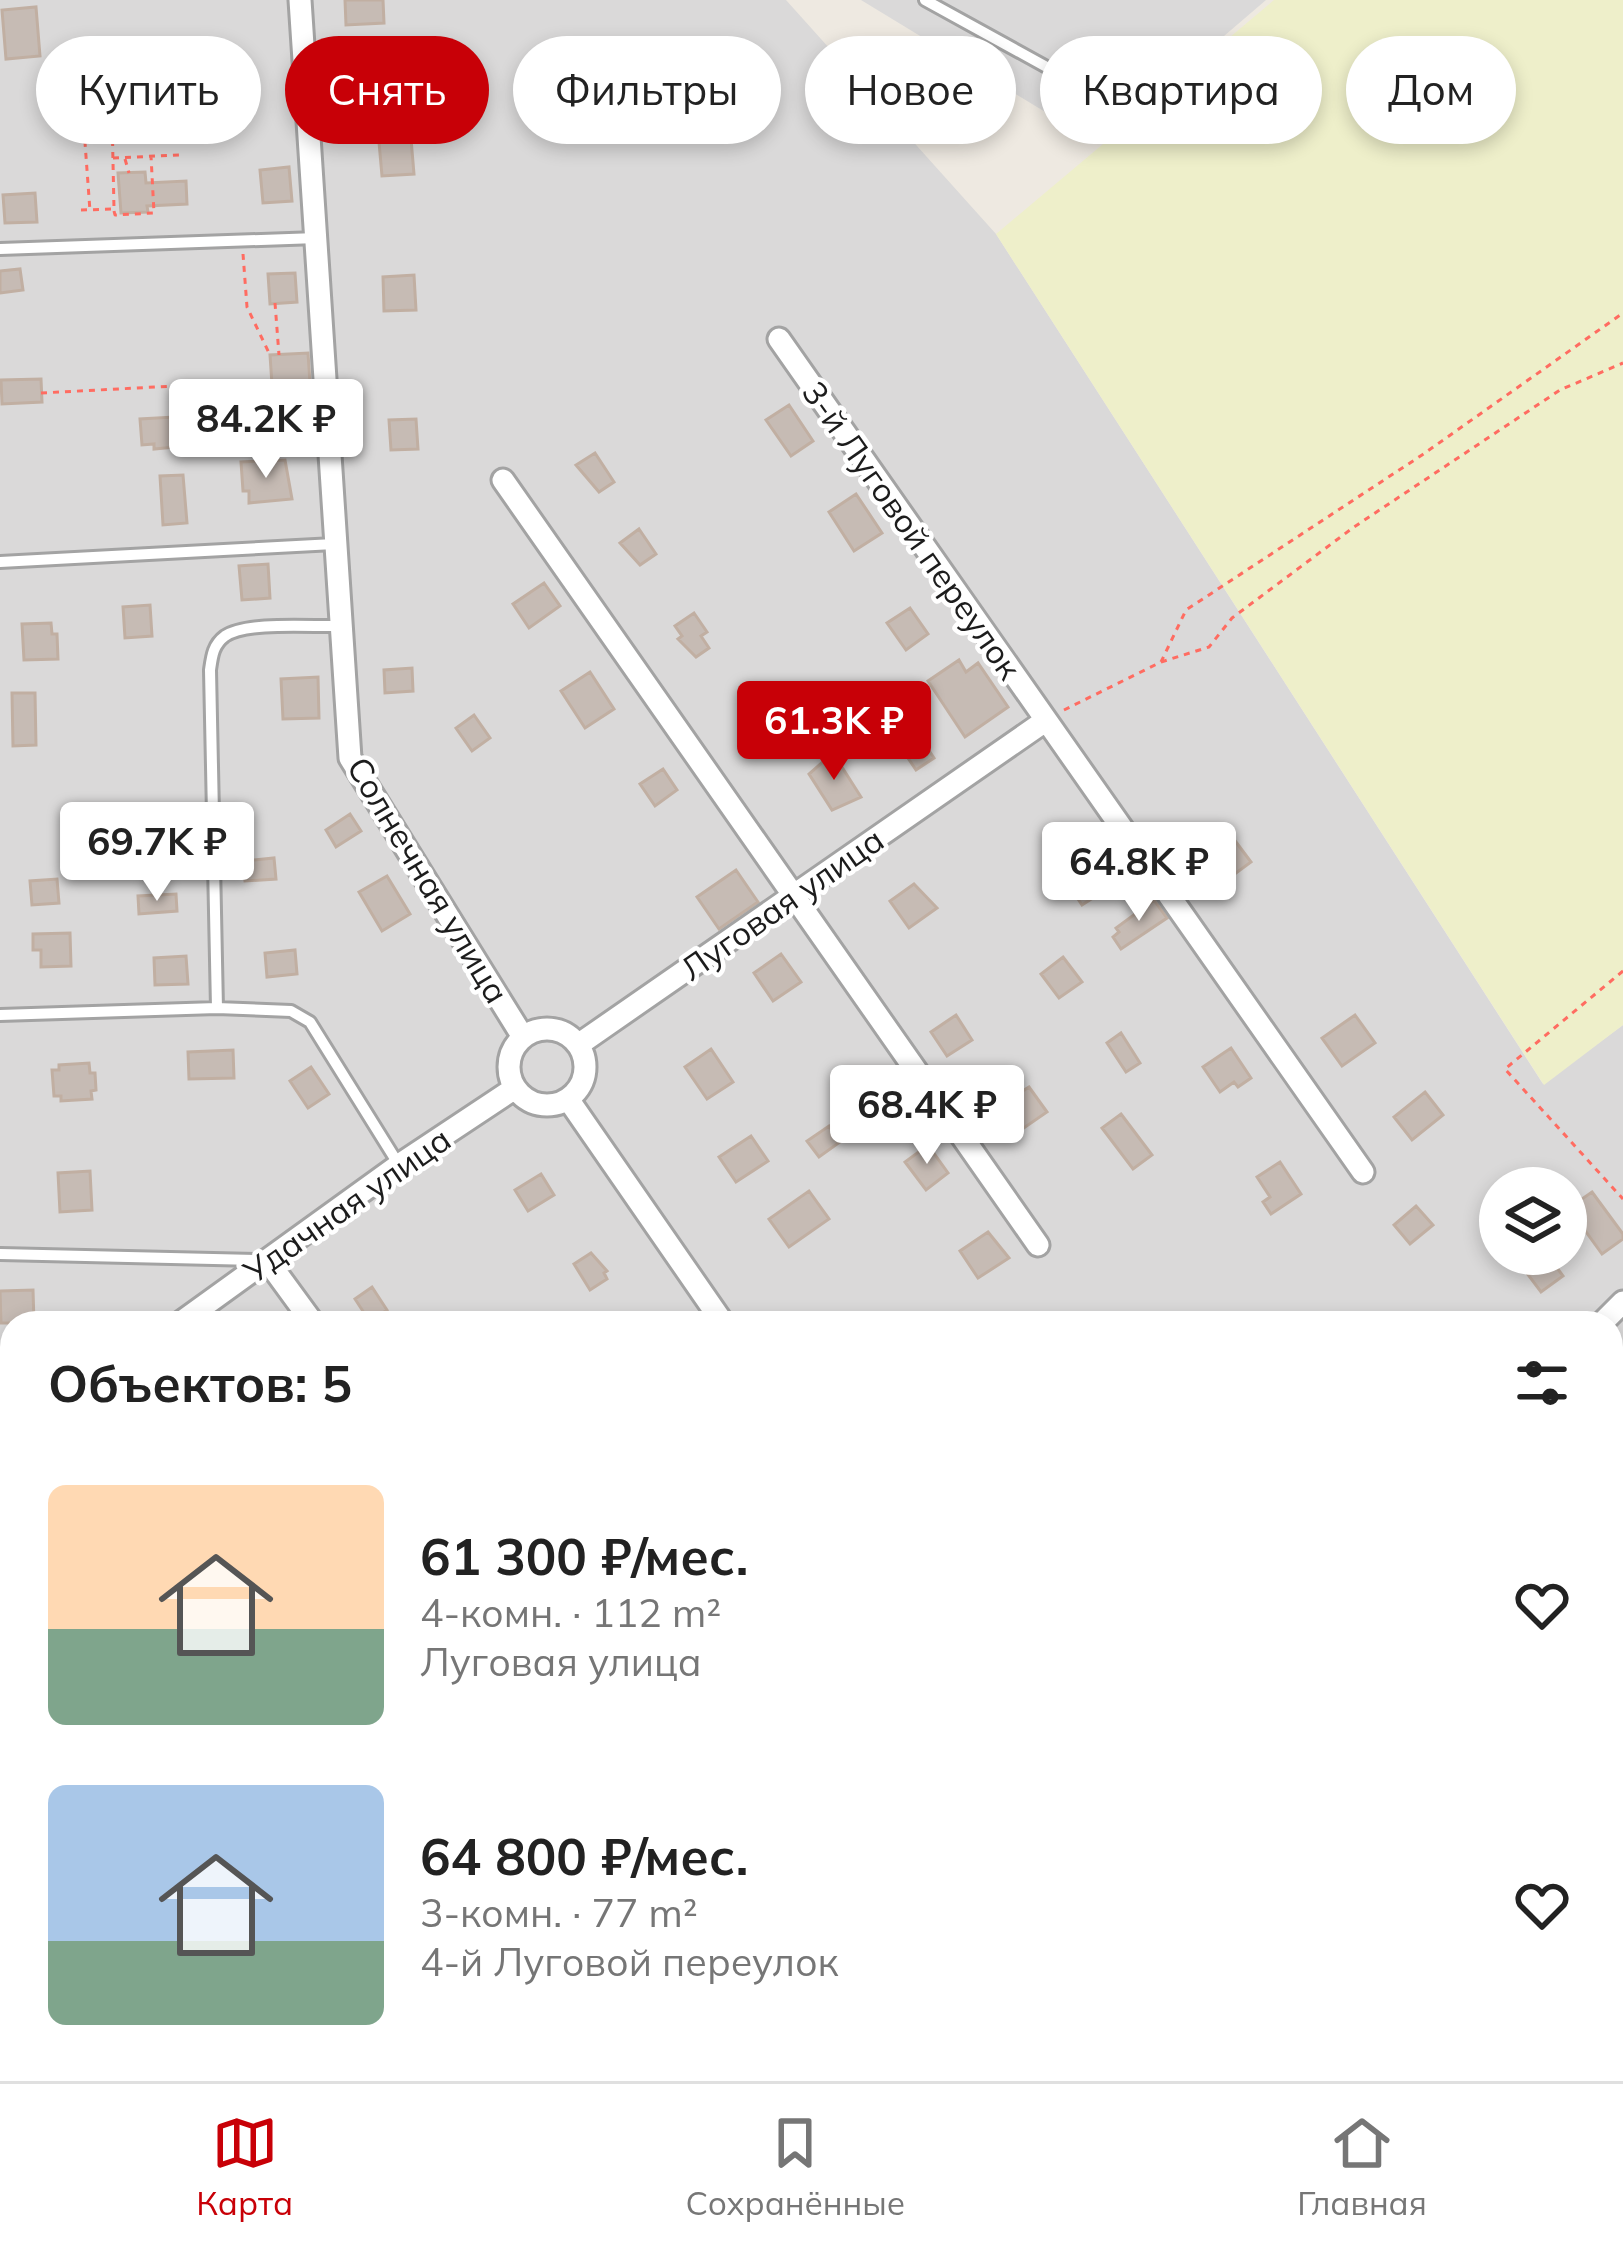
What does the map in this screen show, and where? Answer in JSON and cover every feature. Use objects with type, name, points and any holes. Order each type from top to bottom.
[{"type":"street","name":"Солнечная улица","points":[[300,0],[350,758],[524,1037]]},
{"type":"street","name":"3-й Луговой переулок","points":[[779,339],[1363,1172]]},
{"type":"street","points":[[503,480],[1038,1245]]},
{"type":"street","name":"Луговая улица","points":[[578,1045],[1046,722]]},
{"type":"street","points":[[534,1031],[558,1031],[578,1045],[585,1068],[568,1099],[557,1104],[534,1103],[515,1088],[509,1061],[524,1037],[534,1031]]},
{"type":"street","name":"Удачная улица","points":[[197,1311],[515,1088]]},
{"type":"street","points":[[568,1099],[715,1311]]},
{"type":"street","points":[[267,1261],[304,1311]]},
{"type":"lane","points":[[925,0],[1040,63]]},
{"type":"lane","points":[[0,249],[316,238]]},
{"type":"lane","points":[[0,562],[338,544]]},
{"type":"lane","points":[[218,1008],[213,651],[222,638],[240,629],[341,626]]},
{"type":"lane","points":[[0,1015],[218,1008],[291,1011],[310,1022],[400,1166]]},
{"type":"lane","points":[[0,1254],[267,1261]]},
{"type":"path","points":[[85,144],[90,211]]},
{"type":"path","points":[[112,144],[115,215],[154,213],[151,156]]},
{"type":"path","points":[[112,158],[179,155]]},
{"type":"path","points":[[125,157],[129,173]]},
{"type":"path","points":[[81,210],[114,209]]},
{"type":"path","points":[[243,254],[247,308],[270,356]]},
{"type":"path","points":[[275,303],[279,355]]},
{"type":"path","points":[[1160,662],[1186,610],[1422,455],[1623,314]]},
{"type":"path","points":[[1046,722],[1160,662],[1209,647],[1232,618],[1354,527],[1560,390],[1623,363]]},
{"type":"path","points":[[41,393],[272,381]]},
{"type":"path","points":[[1623,971],[1505,1069],[1623,1199]]},
{"type":"shaded area","points":[[0,0],[786,0],[818,36],[805,36],[805,144],[915,144],[996,234],[1543,1084],[1623,1025],[1623,1311],[0,1311]]},
{"type":"shaded area","points":[[861,0],[1266,0],[1224,36],[1040,36],[1040,109],[1016,94],[1016,36],[920,36]]},
{"type":"green space","points":[[1274,0],[1623,0],[1623,1025],[1544,1085],[996,234],[1103,144],[1322,144],[1322,36],[1231,36]]},
{"type":"building","points":[[345,0],[383,0],[384,23],[346,25]]},
{"type":"building","points":[[36,7],[36,56],[6,59],[2,10]]},
{"type":"building","points":[[379,144],[411,144],[414,174],[382,176]]},
{"type":"building","points":[[289,167],[292,201],[263,203],[260,170]]},
{"type":"building","points":[[145,172],[146,183],[186,181],[187,204],[121,213],[118,173]]},
{"type":"building","points":[[35,193],[37,222],[5,223],[3,195]]},
{"type":"building","points":[[20,269],[23,290],[0,293],[0,271]]},
{"type":"building","points":[[295,273],[297,302],[270,304],[268,274]]},
{"type":"building","points":[[414,275],[416,310],[384,311],[383,277]]},
{"type":"building","points":[[308,353],[314,442],[276,444],[270,355]]},
{"type":"building","points":[[41,379],[42,402],[2,404],[1,380]]},
{"type":"building","points":[[789,405],[813,441],[791,456],[766,420]]},
{"type":"building","points":[[174,417],[176,447],[142,445],[140,419]]},
{"type":"building","points":[[416,419],[418,449],[391,450],[389,420]]},
{"type":"building","points":[[595,453],[614,482],[599,492],[576,465]]},
{"type":"building","points":[[285,460],[292,499],[249,503],[241,462]]},
{"type":"building","points":[[183,475],[187,523],[163,525],[160,476]]},
{"type":"building","points":[[856,494],[882,533],[854,551],[829,512]]},
{"type":"building","points":[[639,529],[656,554],[640,565],[620,543]]},
{"type":"building","points":[[268,564],[270,598],[242,600],[239,566]]},
{"type":"building","points":[[544,583],[560,606],[529,628],[513,604]]},
{"type":"building","points":[[150,605],[152,636],[125,638],[123,607]]},
{"type":"building","points":[[910,608],[928,634],[906,650],[887,623]]},
{"type":"building","points":[[694,613],[707,632],[701,636],[709,648],[696,657],[678,639],[682,636],[675,626]]},
{"type":"building","points":[[51,623],[52,634],[57,634],[58,659],[24,660],[22,624]]},
{"type":"building","points":[[959,660],[966,672],[978,663],[1008,707],[965,737],[928,681]]},
{"type":"building","points":[[412,668],[413,691],[385,693],[384,670]]},
{"type":"building","points":[[590,672],[614,709],[585,728],[561,691]]},
{"type":"building","points":[[318,677],[319,718],[283,719],[281,679]]},
{"type":"building","points":[[12,693],[35,693],[36,745],[13,746]]},
{"type":"building","points":[[474,715],[490,738],[472,751],[456,728]]},
{"type":"building","points":[[910,722],[934,758],[916,770],[892,734]]},
{"type":"building","points":[[833,753],[861,797],[832,810],[809,774]]},
{"type":"building","points":[[663,769],[677,790],[655,806],[640,784]]},
{"type":"building","points":[[350,814],[361,831],[336,847],[326,830]]},
{"type":"building","points":[[1224,826],[1251,862],[1228,879],[1201,843]]},
{"type":"building","points":[[179,832],[179,852],[146,853],[146,833]]},
{"type":"building","points":[[1117,853],[1132,873],[1082,905],[1068,884]]},
{"type":"building","points":[[274,858],[276,879],[245,881],[243,861]]},
{"type":"building","points":[[736,870],[758,902],[719,929],[697,897]]},
{"type":"building","points":[[387,876],[410,914],[382,931],[359,892]]},
{"type":"building","points":[[57,879],[59,903],[32,905],[30,881]]},
{"type":"building","points":[[914,884],[937,908],[909,928],[890,901]]},
{"type":"building","points":[[176,894],[177,911],[139,914],[138,896]]},
{"type":"building","points":[[1154,900],[1167,918],[1121,949],[1113,937],[1119,932],[1116,928]]},
{"type":"building","points":[[70,933],[71,966],[41,967],[41,950],[33,950],[33,934]]},
{"type":"building","points":[[295,950],[297,974],[267,977],[265,953]]},
{"type":"building","points":[[781,954],[801,982],[773,1001],[754,973]]},
{"type":"building","points":[[186,956],[188,984],[155,985],[154,958]]},
{"type":"building","points":[[1063,957],[1082,982],[1059,998],[1041,974]]},
{"type":"building","points":[[956,1015],[972,1040],[947,1056],[931,1032]]},
{"type":"building","points":[[1355,1015],[1375,1043],[1342,1066],[1322,1038]]},
{"type":"building","points":[[1121,1033],[1140,1063],[1126,1072],[1107,1043]]},
{"type":"building","points":[[1231,1048],[1251,1078],[1220,1092],[1203,1067]]},
{"type":"building","points":[[711,1049],[733,1082],[707,1099],[685,1067]]},
{"type":"building","points":[[233,1050],[234,1078],[189,1079],[188,1052]]},
{"type":"building","points":[[89,1063],[90,1073],[95,1073],[92,1099],[61,1101],[61,1096],[54,1096],[52,1070],[59,1070],[59,1065]]},
{"type":"building","points":[[311,1067],[329,1094],[308,1108],[290,1081]]},
{"type":"building","points":[[1029,1087],[1047,1112],[1018,1132],[1004,1111],[1016,1103],[1013,1097]]},
{"type":"building","points":[[1425,1092],[1443,1115],[1412,1140],[1394,1117]]},
{"type":"building","points":[[1121,1114],[1152,1155],[1133,1169],[1102,1128]]},
{"type":"building","points":[[829,1126],[840,1142],[819,1157],[807,1141]]},
{"type":"building","points":[[751,1136],[768,1161],[736,1182],[719,1157]]},
{"type":"building","points":[[928,1145],[948,1173],[926,1190],[905,1162]]},
{"type":"building","points":[[1280,1162],[1301,1194],[1271,1214],[1263,1202],[1270,1197],[1257,1177]]},
{"type":"building","points":[[90,1171],[92,1210],[60,1212],[58,1173]]},
{"type":"building","points":[[541,1174],[554,1195],[528,1211],[515,1190]]},
{"type":"building","points":[[809,1191],[829,1219],[789,1247],[769,1219]]},
{"type":"building","points":[[1592,1192],[1623,1234],[1623,1239],[1602,1254],[1587,1233],[1587,1195]]},
{"type":"building","points":[[1416,1206],[1433,1225],[1410,1244],[1394,1225]]},
{"type":"building","points":[[988,1232],[1009,1258],[978,1278],[960,1251]]},
{"type":"building","points":[[591,1253],[607,1271],[607,1279],[590,1290],[574,1264]]},
{"type":"building","points":[[1528,1275],[1562,1275],[1563,1276],[1541,1292]]},
{"type":"building","points":[[372,1287],[387,1310],[363,1311],[355,1299]]},
{"type":"building","points":[[33,1290],[34,1311],[1,1311],[0,1291]]}]
